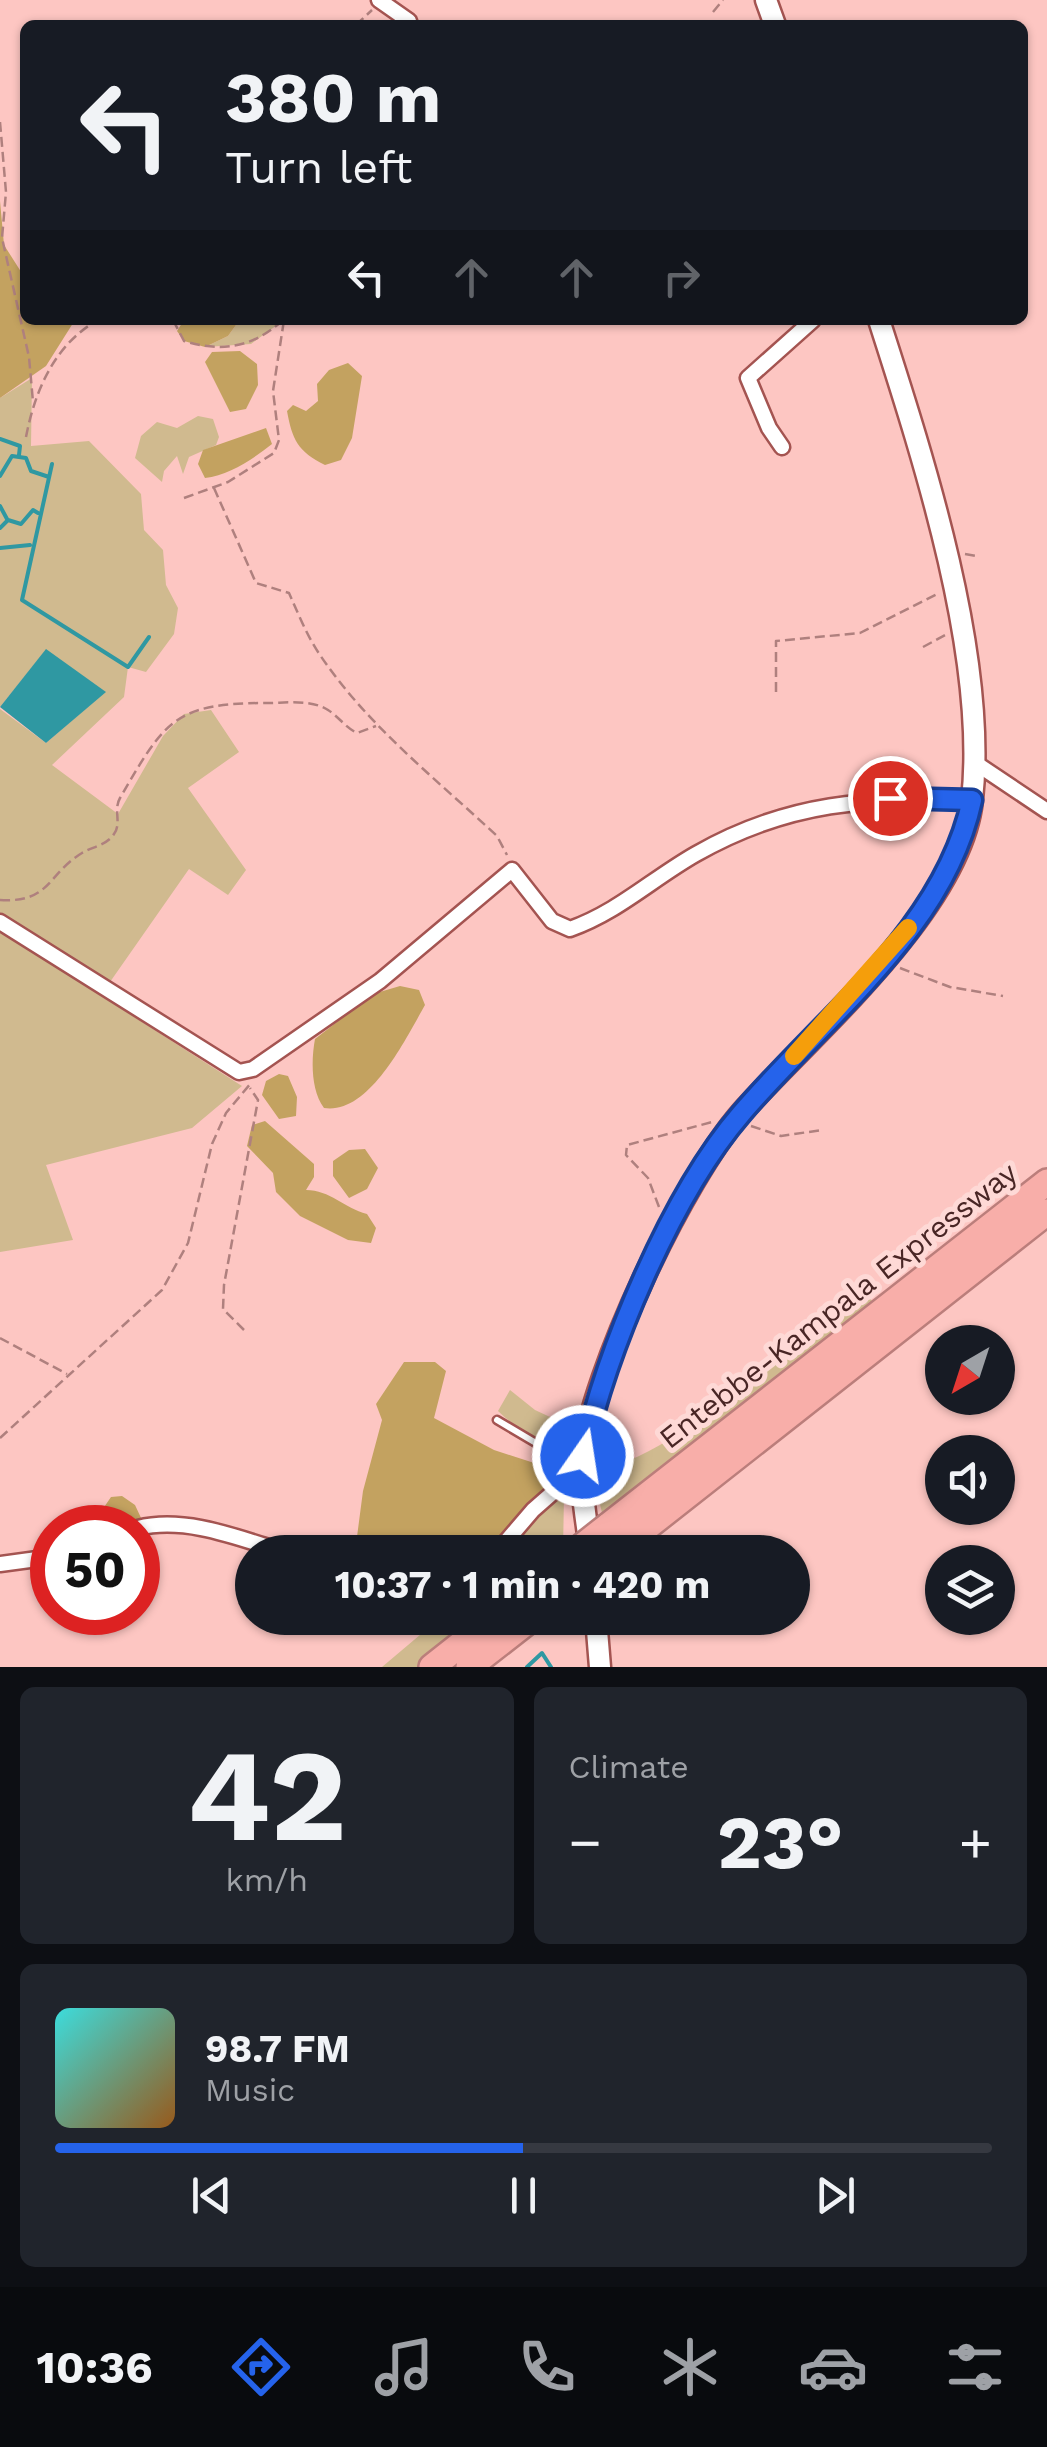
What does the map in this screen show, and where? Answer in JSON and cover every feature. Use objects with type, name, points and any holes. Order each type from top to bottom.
[{"type":"highway","name":"Entebbe-Kampala Expressway","points":[[597,1535],[1047,1182]]},
{"type":"highway","name":"Entebbe-Kampala Expressway","points":[[637,1535],[1047,1212]]},
{"type":"highway","points":[[432,1667],[472,1635]]},
{"type":"highway","points":[[469,1667],[510,1635]]},
{"type":"main road","points":[[588,1535],[582,1462],[616,1343],[664,1240],[739,1116],[880,964],[940,885],[964,839],[974,762],[970,674],[952,588],[880,325]]},
{"type":"main road","points":[[597,1635],[600,1667]]},
{"type":"street","points":[[379,0],[408,20]]},
{"type":"street","points":[[782,446],[769,428],[748,378],[807,325]]},
{"type":"street","points":[[974,762],[1047,811]]},
{"type":"street","points":[[0,922],[227,1069],[253,1069],[380,981],[512,870],[552,921],[570,930],[603,917],[690,857],[746,826],[784,813],[890,798],[972,800]]},
{"type":"street","points":[[511,1535],[582,1462]]},
{"type":"street","points":[[160,1526],[175,1525],[235,1537]]},
{"type":"street","points":[[0,1564],[30,1560]]},
{"type":"lane","points":[[497,1420],[546,1449],[582,1462]]},
{"type":"path","points":[[361,20],[379,0]]},
{"type":"path","points":[[712,12],[724,0]]},
{"type":"path","points":[[0,122],[6,192],[2,238],[20,317]]},
{"type":"path","points":[[22,325],[33,402],[26,437]]},
{"type":"path","points":[[33,402],[74,333],[89,325]]},
{"type":"path","points":[[176,325],[184,341],[205,347],[251,344],[277,325]]},
{"type":"path","points":[[184,498],[214,488],[274,452],[279,440],[272,403],[283,325]]},
{"type":"path","points":[[214,488],[256,583],[288,593],[318,653],[377,726],[497,836],[512,870]]},
{"type":"path","points":[[776,692],[776,641],[860,633],[952,588]]},
{"type":"path","points":[[923,647],[961,626]]},
{"type":"path","points":[[0,900],[30,899],[50,887],[79,855],[112,839],[118,826],[117,803],[161,734],[183,712],[231,702],[300,702],[327,709],[343,726],[358,733],[377,726]]},
{"type":"path","points":[[880,964],[950,987],[1003,996]]},
{"type":"path","points":[[0,1438],[162,1290],[188,1243],[212,1144],[226,1113],[250,1088],[253,1069]]},
{"type":"path","points":[[244,1330],[224,1309],[224,1284],[258,1100],[250,1088]]},
{"type":"path","points":[[664,1240],[659,1200],[648,1178],[626,1155],[627,1145],[739,1116],[754,1129],[781,1136],[822,1130]]},
{"type":"path","points":[[0,1338],[68,1375]]},
{"type":"shaded area","points":[[0,201],[4,245],[20,270],[20,325],[72,325],[46,366],[0,398]]},
{"type":"shaded area","points":[[181,325],[236,325],[228,336],[205,347],[184,341],[177,331]]},
{"type":"shaded area","points":[[236,325],[277,325],[251,344],[205,347],[228,336]]},
{"type":"shaded area","points":[[240,351],[257,364],[258,385],[246,409],[230,412],[205,362],[212,352]]},
{"type":"shaded area","points":[[348,363],[362,376],[352,438],[341,460],[325,465],[298,444],[287,411],[293,405],[306,411],[318,401],[317,384],[329,370]]},
{"type":"shaded area","points":[[32,378],[31,446],[89,441],[141,494],[144,530],[163,550],[166,585],[178,608],[174,634],[146,672],[128,667],[124,697],[52,765],[118,814],[163,736],[184,714],[211,710],[239,752],[188,788],[246,870],[228,895],[189,869],[110,982],[0,915],[0,709],[46,743],[105,692],[46,650],[0,707],[0,398]]},
{"type":"shaded area","points":[[198,416],[213,419],[219,437],[216,445],[189,457],[183,474],[177,456],[164,471],[162,482],[135,458],[141,436],[157,422],[177,428]]},
{"type":"shaded area","points":[[266,428],[272,444],[240,466],[205,478],[198,464],[203,450]]},
{"type":"shaded area","points":[[0,931],[242,1086],[192,1128],[46,1165],[73,1240],[0,1252]]},
{"type":"shaded area","points":[[400,986],[419,990],[425,1005],[396,1055],[356,1100],[324,1108],[313,1075],[315,1039],[373,994]]},
{"type":"shaded area","points":[[279,1074],[288,1076],[297,1097],[296,1116],[279,1119],[262,1095],[266,1081]]},
{"type":"shaded area","points":[[265,1121],[314,1164],[314,1177],[306,1190],[322,1193],[367,1214],[376,1228],[371,1243],[348,1240],[300,1216],[276,1192],[273,1173],[247,1146],[252,1125]]},
{"type":"shaded area","points":[[365,1149],[378,1168],[367,1189],[349,1198],[333,1176],[333,1161],[349,1150]]},
{"type":"shaded area","points":[[863,1291],[874,1303],[604,1522],[596,1486],[601,1470],[632,1459],[701,1419]]},
{"type":"shaded area","points":[[404,1362],[435,1362],[446,1371],[434,1418],[494,1450],[565,1473],[507,1535],[357,1535],[363,1491],[382,1420],[376,1404]]},
{"type":"shaded area","points":[[510,1390],[535,1410],[578,1430],[572,1450],[532,1435],[498,1411]]},
{"type":"shaded area","points":[[122,1496],[135,1505],[106,1505],[111,1497]]},
{"type":"shaded area","points":[[564,1496],[563,1535],[521,1535],[539,1514]]},
{"type":"shaded area","points":[[420,1635],[457,1635],[417,1667],[382,1667]]},
{"type":"water","points":[[46,649],[106,692],[46,743],[0,707]]},
{"type":"waterway","points":[[0,439],[20,446],[19,455]]},
{"type":"waterway","points":[[0,476],[12,456],[26,458],[31,471],[49,477]]},
{"type":"waterway","points":[[52,464],[22,600],[128,667],[149,637]]},
{"type":"waterway","points":[[0,506],[7,519]]},
{"type":"waterway","points":[[0,528],[8,520],[21,524],[33,510],[38,513]]},
{"type":"waterway","points":[[0,548],[30,545]]},
{"type":"waterway","points":[[527,1667],[542,1653],[551,1667]]},
{"type":"slow traffic","points":[[794,1056],[880,964],[908,928]]},
{"type":"route","points":[[583,1456],[593,1410],[616,1343],[694,1185],[739,1116],[880,964],[926,906],[964,839],[972,800],[890,798]]}]
